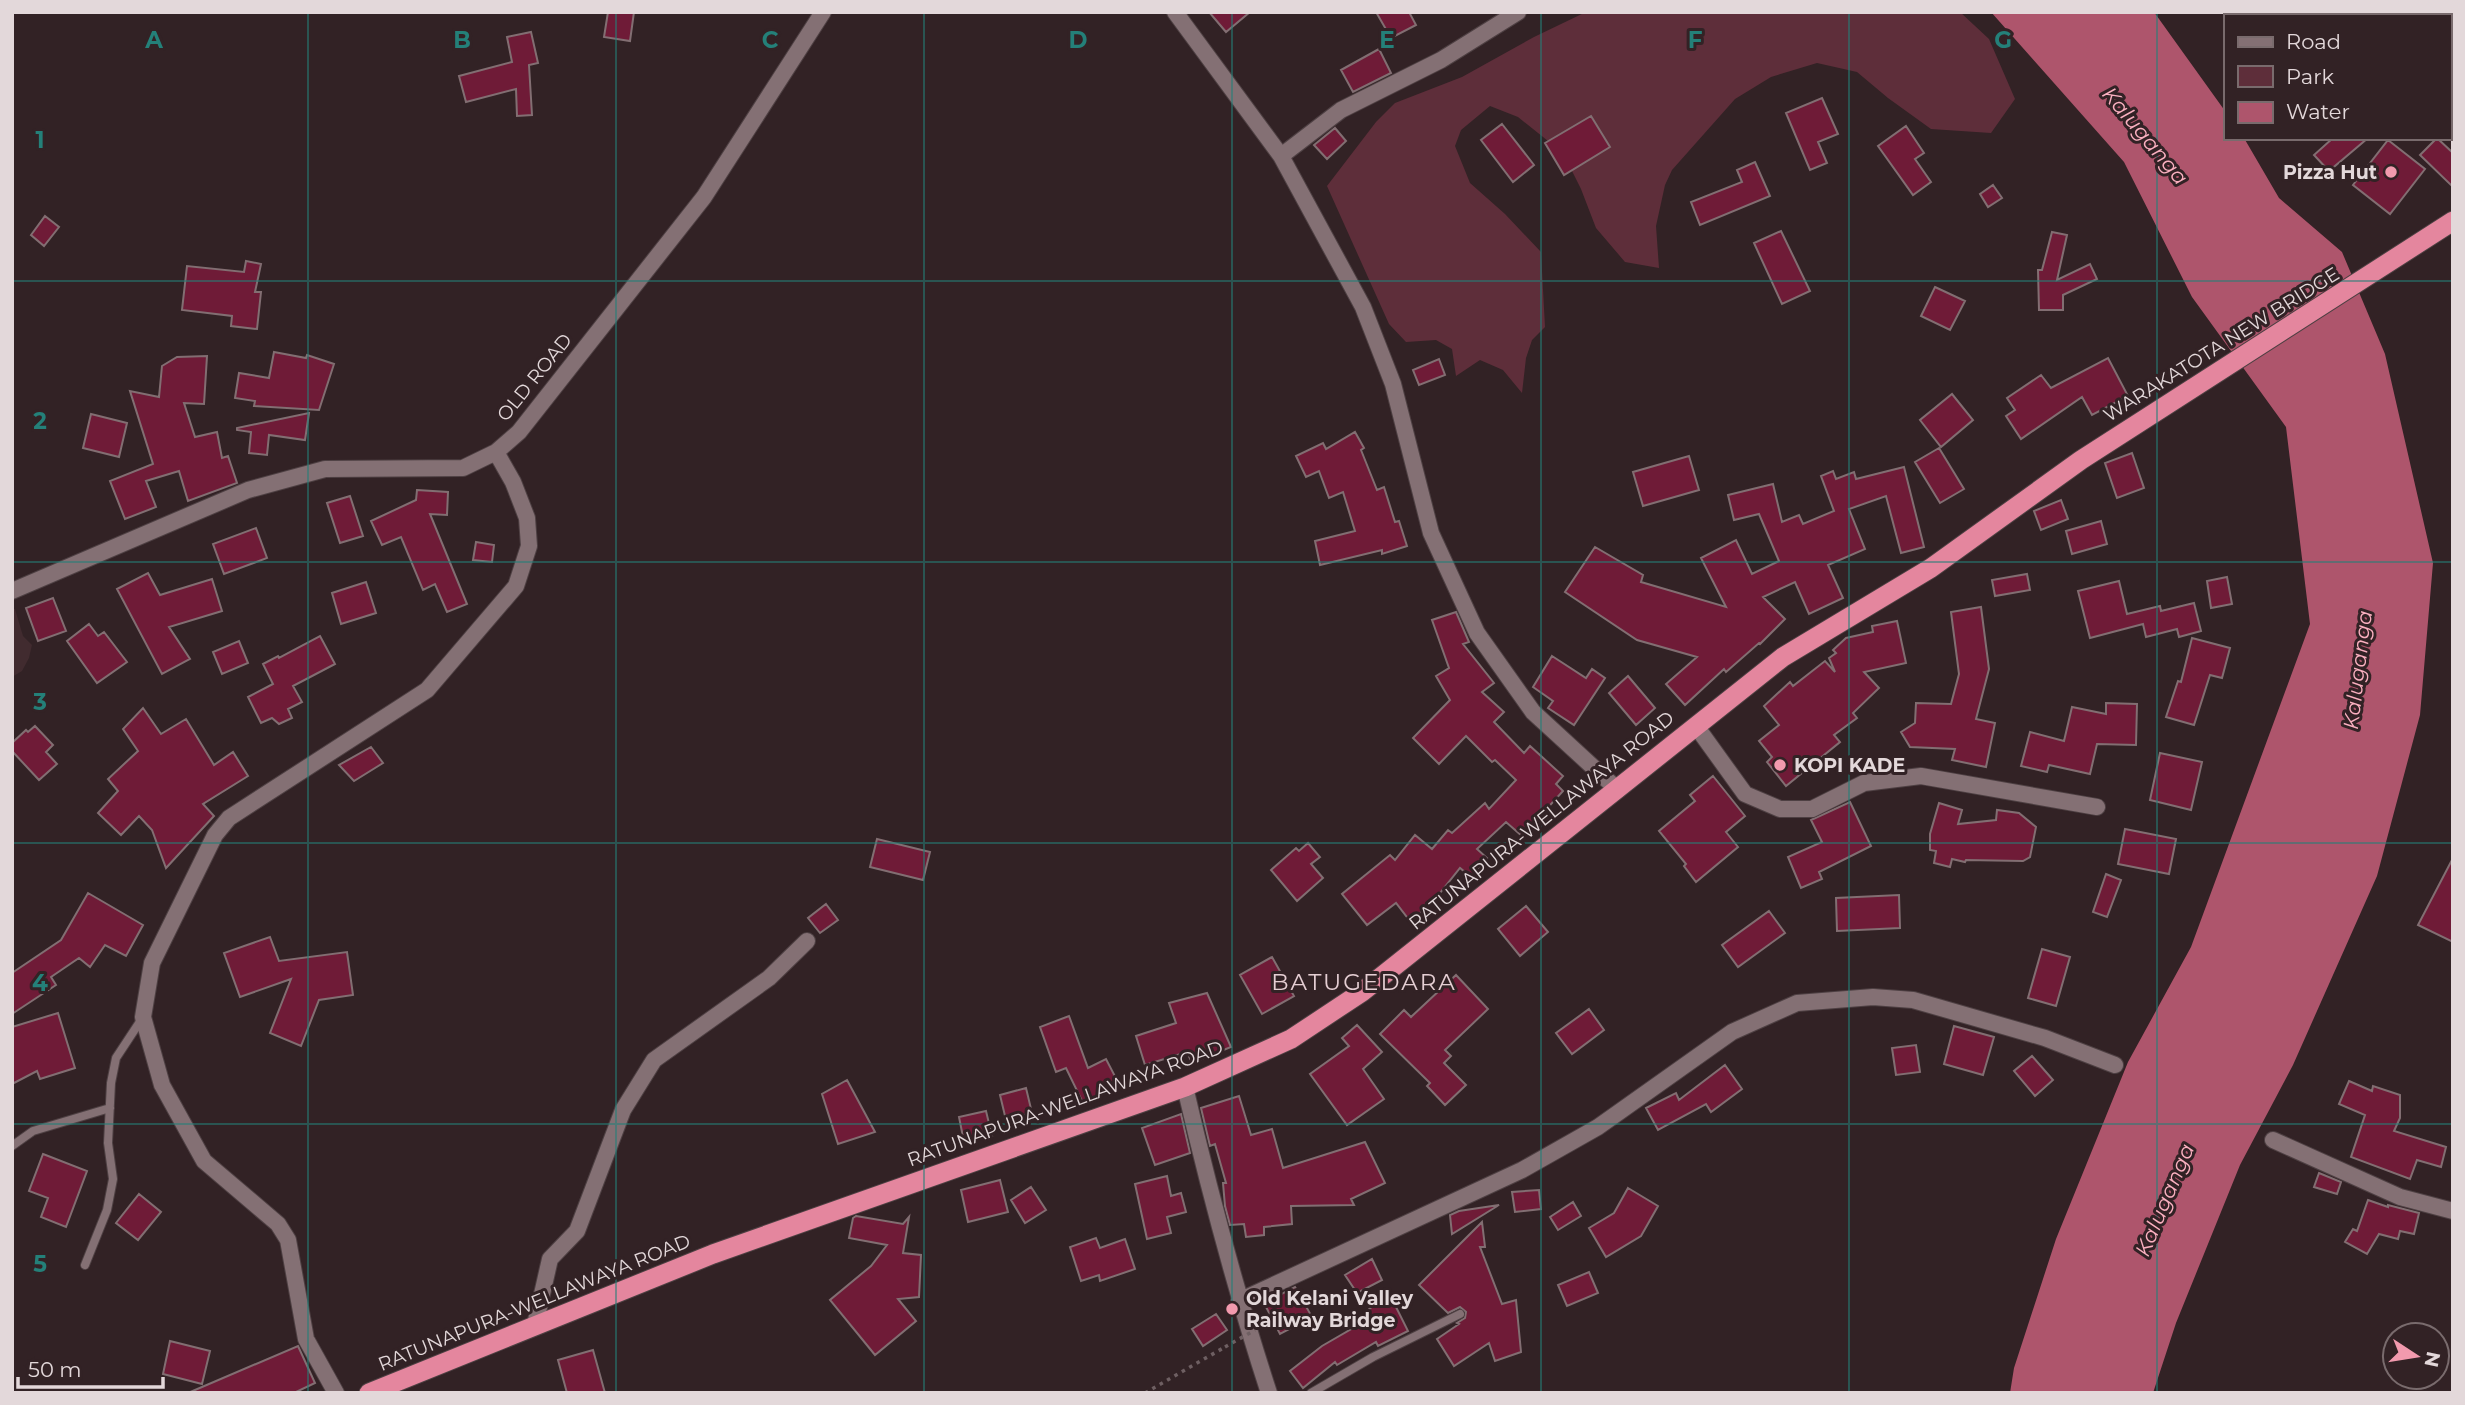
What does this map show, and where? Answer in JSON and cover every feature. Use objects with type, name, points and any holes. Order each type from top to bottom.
[{"type":"highway","name":"WARAKATOTA NEW BRIDGE","points":[[2081,460],[2453,221]]},
{"type":"highway","name":"RATUNAPURA-WELLAWAYA ROAD","points":[[369,1393],[713,1254],[1185,1087],[1291,1040],[1362,992],[1783,657],[1931,568],[2081,460]]},
{"type":"street","name":"OLD ROAD","points":[[12,591],[248,490],[325,469],[463,468],[496,452],[519,432],[704,197],[823,12]]},
{"type":"street","points":[[1175,12],[1281,156],[1363,307],[1393,384],[1432,533],[1477,633],[1534,712],[1618,790]]},
{"type":"street","points":[[1281,156],[1341,110],[1440,60],[1518,12]]},
{"type":"street","points":[[336,1393],[306,1339],[288,1240],[278,1224],[204,1161],[162,1085],[143,1017],[152,963],[215,835],[229,818],[428,690],[516,586],[529,546],[527,518],[513,482],[496,452]]},
{"type":"street","points":[[1696,726],[1745,794],[1780,809],[1812,809],[1864,783],[1921,776],[2097,807]]},
{"type":"street","points":[[536,1325],[550,1259],[577,1231],[623,1110],[654,1060],[769,978],[807,941]]},
{"type":"street","points":[[1239,1301],[1522,1170],[1598,1127],[1732,1032],[1797,1003],[1872,997],[1913,1000],[2045,1038],[2115,1065]]},
{"type":"street","points":[[1185,1087],[1239,1301],[1269,1393]]},
{"type":"street","points":[[2273,1140],[2400,1197],[2453,1211]]},
{"type":"lane","points":[[85,1265],[107,1210],[113,1179],[108,1143],[116,1058],[143,1017]]},
{"type":"lane","points":[[12,1146],[33,1131],[110,1108]]},
{"type":"lane","points":[[1311,1393],[1373,1357],[1460,1314]]},
{"type":"path","points":[[1145,1393],[1255,1329]]},
{"type":"shaded area","points":[[12,609],[15,609],[23,636],[32,645],[22,671],[12,677]]},
{"type":"green space","points":[[1586,12],[1960,12],[1989,39],[2015,99],[1991,133],[1931,129],[1857,72],[1817,63],[1771,77],[1735,99],[1672,170],[1665,185],[1656,226],[1659,268],[1625,262],[1596,228],[1563,153],[1518,117],[1490,106],[1461,130],[1455,146],[1470,183],[1505,214],[1541,252],[1545,327],[1532,340],[1526,358],[1522,393],[1503,370],[1480,360],[1456,376],[1452,349],[1436,340],[1406,342],[1389,324],[1327,186],[1376,122],[1395,103],[1462,77]]},
{"type":"water","name":"Kaluganga","points":[[1991,12],[2154,12],[2224,110],[2224,140],[2245,140],[2279,198],[2342,252],[2385,354],[2433,563],[2420,715],[2377,876],[2293,1065],[2240,1165],[2176,1323],[2153,1393],[2010,1393],[2014,1368],[2056,1239],[2128,1062],[2191,947],[2310,624],[2286,427],[2192,297],[2124,162]]},
{"type":"building","points":[[608,12],[634,12],[630,41],[604,37]]},
{"type":"building","points":[[1209,12],[1250,12],[1226,32]]},
{"type":"building","points":[[1376,12],[1409,12],[1416,25],[1391,38]]},
{"type":"building","points":[[531,32],[538,63],[529,65],[532,115],[517,116],[516,89],[466,102],[459,76],[512,62],[507,37]]},
{"type":"building","points":[[1379,49],[1391,73],[1353,92],[1341,70]]},
{"type":"building","points":[[1822,98],[1838,134],[1818,142],[1827,163],[1810,170],[1786,113]]},
{"type":"building","points":[[1591,116],[1610,147],[1564,175],[1545,143]]},
{"type":"building","points":[[1502,124],[1534,165],[1513,182],[1481,140]]},
{"type":"building","points":[[1906,126],[1924,153],[1915,159],[1931,182],[1913,195],[1878,146]]},
{"type":"building","points":[[1335,128],[1346,141],[1327,159],[1314,145]]},
{"type":"building","points":[[2331,140],[2366,140],[2329,171],[2314,155]]},
{"type":"building","points":[[2388,140],[2425,169],[2390,214],[2353,185]]},
{"type":"building","points":[[2435,140],[2439,140],[2453,153],[2453,187],[2420,155]]},
{"type":"building","points":[[1755,162],[1770,196],[1700,225],[1691,202],[1742,182],[1737,170]]},
{"type":"building","points":[[1993,185],[2002,198],[1988,207],[1980,194]]},
{"type":"building","points":[[45,216],[59,227],[44,246],[31,235]]},
{"type":"building","points":[[1781,231],[1810,291],[1782,304],[1754,243]]},
{"type":"building","points":[[2052,232],[2067,235],[2057,280],[2090,264],[2097,279],[2063,295],[2063,310],[2039,310],[2038,270],[2042,270]]},
{"type":"building","points":[[246,261],[261,264],[255,292],[261,292],[257,329],[231,326],[232,316],[182,310],[187,266],[244,272]]},
{"type":"building","points":[[1935,287],[1965,301],[1950,330],[1921,316]]},
{"type":"building","points":[[274,352],[306,358],[307,355],[334,364],[319,410],[254,406],[255,401],[235,398],[239,373],[269,378]]},
{"type":"building","points":[[207,356],[204,404],[184,403],[195,437],[217,432],[222,458],[228,456],[237,483],[188,501],[179,471],[146,481],[156,507],[125,519],[110,481],[153,464],[130,391],[159,397],[162,366],[177,357]]},
{"type":"building","points":[[2108,358],[2128,396],[2092,415],[2082,397],[2021,439],[2006,416],[2015,410],[2007,398],[2041,375],[2051,388]]},
{"type":"building","points":[[1439,359],[1445,375],[1419,385],[1413,370]]},
{"type":"building","points":[[1952,394],[1973,420],[1941,447],[1920,420]]},
{"type":"building","points":[[309,413],[305,440],[269,435],[267,455],[249,453],[251,432],[237,430],[237,428]]},
{"type":"building","points":[[91,414],[127,423],[119,457],[83,448]]},
{"type":"building","points":[[1355,432],[1364,448],[1361,450],[1377,490],[1384,487],[1395,522],[1399,521],[1407,546],[1382,554],[1382,550],[1320,565],[1315,541],[1355,531],[1343,492],[1329,498],[1319,471],[1306,477],[1296,456],[1323,443],[1326,449]]},
{"type":"building","points":[[1939,448],[1964,489],[1940,503],[1915,462]]},
{"type":"building","points":[[2132,453],[2144,488],[2117,498],[2105,463]]},
{"type":"building","points":[[1689,456],[1699,490],[1643,506],[1633,472]]},
{"type":"building","points":[[1904,467],[1924,547],[1901,553],[1886,496],[1849,509],[1865,549],[1828,565],[1843,598],[1809,614],[1795,582],[1763,597],[1785,619],[1760,644],[1726,672],[1724,669],[1685,705],[1666,684],[1697,657],[1637,640],[1565,592],[1595,547],[1643,575],[1641,582],[1726,607],[1701,558],[1736,540],[1752,574],[1779,561],[1759,514],[1734,520],[1728,495],[1773,484],[1782,522],[1799,515],[1803,524],[1834,511],[1821,476],[1833,471],[1836,479],[1854,472],[1856,479]]},
{"type":"building","points":[[417,490],[448,492],[447,515],[430,514],[467,604],[447,612],[435,584],[423,590],[401,537],[382,545],[371,521],[416,500]]},
{"type":"building","points":[[350,496],[363,536],[340,543],[327,503]]},
{"type":"building","points":[[2061,500],[2068,519],[2041,530],[2034,511]]},
{"type":"building","points":[[2101,521],[2107,544],[2072,554],[2066,531]]},
{"type":"building","points":[[256,528],[267,558],[224,574],[213,544]]},
{"type":"building","points":[[476,542],[494,545],[492,562],[473,560]]},
{"type":"building","points":[[148,573],[160,595],[212,579],[222,611],[169,627],[190,659],[162,674],[117,589]]},
{"type":"building","points":[[2027,574],[2030,590],[1995,596],[1992,580]]},
{"type":"building","points":[[2227,577],[2232,604],[2211,608],[2207,581]]},
{"type":"building","points":[[2119,581],[2127,614],[2160,606],[2161,611],[2194,603],[2201,631],[2179,637],[2177,629],[2146,637],[2143,624],[2090,638],[2078,591]]},
{"type":"building","points":[[366,582],[376,613],[341,624],[332,593]]},
{"type":"building","points":[[53,598],[66,631],[38,641],[26,608]]},
{"type":"building","points":[[1981,607],[1989,669],[1976,719],[1995,723],[1986,767],[1952,760],[1955,749],[1910,747],[1901,732],[1915,723],[1916,703],[1951,704],[1959,674],[1951,612]]},
{"type":"building","points":[[1456,612],[1469,642],[1463,644],[1494,683],[1482,692],[1504,712],[1494,722],[1524,753],[1530,746],[1563,776],[1556,784],[1563,791],[1522,836],[1506,822],[1477,849],[1487,858],[1471,877],[1460,868],[1432,903],[1410,921],[1396,903],[1367,925],[1342,894],[1390,855],[1395,860],[1415,835],[1432,849],[1448,830],[1452,833],[1485,803],[1489,809],[1516,780],[1495,760],[1492,762],[1466,736],[1439,764],[1413,738],[1450,700],[1436,676],[1449,668],[1432,620]]},
{"type":"building","points":[[1897,621],[1906,663],[1864,672],[1879,688],[1853,713],[1857,718],[1834,735],[1840,742],[1786,786],[1767,762],[1772,757],[1759,741],[1779,725],[1764,706],[1790,682],[1793,686],[1825,661],[1835,672],[1829,658],[1836,653],[1833,650],[1846,638],[1873,632],[1872,626]]},
{"type":"building","points":[[89,624],[98,636],[104,632],[127,662],[97,683],[67,641]]},
{"type":"building","points":[[320,636],[335,664],[293,686],[302,702],[288,709],[292,718],[279,724],[272,718],[261,723],[248,697],[273,684],[263,664]]},
{"type":"building","points":[[2192,638],[2230,648],[2222,678],[2210,675],[2194,725],[2166,717],[2178,681],[2181,682]]},
{"type":"building","points":[[239,641],[248,663],[222,674],[213,652]]},
{"type":"building","points":[[1552,656],[1586,678],[1592,669],[1605,678],[1574,725],[1548,708],[1553,701],[1533,687]]},
{"type":"building","points":[[1628,676],[1655,708],[1636,725],[1609,693]]},
{"type":"building","points":[[2106,703],[2137,704],[2136,745],[2097,744],[2090,774],[2049,765],[2047,772],[2021,766],[2030,732],[2064,741],[2072,707],[2106,714]]},
{"type":"building","points":[[143,708],[161,734],[186,719],[214,765],[233,752],[248,776],[203,804],[214,816],[166,868],[152,830],[139,816],[121,835],[98,813],[118,791],[108,779],[138,751],[123,729]]},
{"type":"building","points":[[35,726],[53,745],[46,752],[57,764],[39,780],[12,751],[12,743],[26,730],[28,732]]},
{"type":"building","points":[[371,747],[383,763],[354,781],[339,765]]},
{"type":"building","points":[[2160,753],[2202,762],[2191,810],[2150,800]]},
{"type":"building","points":[[1713,776],[1745,816],[1726,832],[1738,847],[1696,882],[1684,866],[1686,864],[1659,831],[1695,801],[1690,795]]},
{"type":"building","points":[[1850,802],[1871,846],[1819,872],[1822,879],[1801,888],[1788,857],[1822,842],[1811,820]]},
{"type":"building","points":[[1939,803],[1962,810],[1958,824],[1996,820],[1997,810],[2019,813],[2036,827],[2030,857],[2023,861],[1965,862],[1952,859],[1950,867],[1934,863],[1936,851],[1930,850],[1930,834]]},
{"type":"building","points":[[2125,829],[2176,839],[2169,874],[2118,864]]},
{"type":"building","points":[[877,839],[930,852],[923,880],[870,867]]},
{"type":"building","points":[[1308,843],[1320,857],[1311,864],[1323,878],[1297,901],[1271,870],[1296,848],[1299,851]]},
{"type":"building","points":[[2453,858],[2453,942],[2418,925]]},
{"type":"building","points":[[2106,874],[2121,880],[2107,917],[2093,912]]},
{"type":"building","points":[[88,893],[143,925],[126,956],[105,945],[90,967],[79,958],[51,977],[56,985],[12,1014],[12,973],[61,940]]},
{"type":"building","points":[[1899,895],[1900,928],[1837,931],[1836,898]]},
{"type":"building","points":[[826,904],[838,920],[820,933],[808,918]]},
{"type":"building","points":[[1526,906],[1548,932],[1520,956],[1498,929]]},
{"type":"building","points":[[1769,911],[1785,933],[1738,967],[1722,945]]},
{"type":"building","points":[[270,937],[279,961],[347,952],[353,995],[319,1000],[301,1046],[270,1033],[291,979],[240,997],[224,953]]},
{"type":"building","points":[[2042,949],[2070,957],[2056,1006],[2028,998]]},
{"type":"building","points":[[1272,957],[1294,996],[1262,1014],[1240,975]]},
{"type":"building","points":[[1456,975],[1488,1009],[1445,1050],[1451,1056],[1444,1063],[1466,1085],[1445,1105],[1427,1086],[1430,1083],[1380,1034],[1404,1010],[1411,1017]]},
{"type":"building","points":[[1207,993],[1231,1047],[1192,1063],[1187,1052],[1145,1065],[1136,1036],[1176,1023],[1169,1003]]},
{"type":"building","points":[[1589,1009],[1604,1030],[1572,1054],[1556,1033]]},
{"type":"building","points":[[58,1013],[75,1068],[40,1079],[37,1071],[12,1084],[12,1027]]},
{"type":"building","points":[[1069,1016],[1088,1068],[1106,1059],[1119,1084],[1083,1103],[1066,1068],[1056,1072],[1040,1027]]},
{"type":"building","points":[[1357,1025],[1382,1052],[1363,1069],[1384,1099],[1347,1125],[1310,1074],[1349,1046],[1342,1038]]},
{"type":"building","points":[[1954,1026],[1994,1037],[1983,1075],[1944,1064]]},
{"type":"building","points":[[1916,1045],[1920,1072],[1896,1075],[1892,1048]]},
{"type":"building","points":[[2032,1056],[2053,1080],[2035,1096],[2014,1071]]},
{"type":"building","points":[[1725,1065],[1742,1089],[1711,1112],[1706,1104],[1658,1130],[1646,1108],[1676,1093],[1679,1100]]},
{"type":"building","points":[[847,1080],[875,1132],[838,1144],[822,1094]]},
{"type":"building","points":[[2349,1081],[2372,1091],[2373,1086],[2400,1095],[2400,1118],[2394,1131],[2446,1147],[2441,1167],[2417,1160],[2410,1179],[2351,1157],[2365,1115],[2339,1104]]},
{"type":"building","points":[[1026,1088],[1032,1113],[1006,1120],[1000,1095]]},
{"type":"building","points":[[1239,1096],[1251,1135],[1272,1129],[1283,1168],[1365,1142],[1385,1183],[1351,1199],[1354,1205],[1291,1206],[1292,1224],[1264,1227],[1264,1235],[1246,1237],[1244,1224],[1230,1225],[1225,1206],[1223,1183],[1226,1183],[1215,1144],[1210,1146],[1201,1108]]},
{"type":"building","points":[[986,1111],[992,1136],[964,1142],[959,1117]]},
{"type":"building","points":[[1181,1114],[1190,1153],[1155,1165],[1142,1128]]},
{"type":"building","points":[[43,1154],[87,1171],[66,1227],[41,1217],[48,1198],[29,1191]]},
{"type":"building","points":[[2319,1173],[2341,1182],[2337,1194],[2314,1187]]},
{"type":"building","points":[[1167,1176],[1171,1196],[1181,1193],[1186,1212],[1167,1217],[1171,1233],[1147,1239],[1135,1184]]},
{"type":"building","points":[[1000,1180],[1008,1212],[968,1222],[961,1190]]},
{"type":"building","points":[[1031,1187],[1046,1210],[1025,1223],[1011,1200]]},
{"type":"building","points":[[1628,1188],[1658,1206],[1641,1236],[1606,1257],[1589,1228],[1614,1213]]},
{"type":"building","points":[[1539,1190],[1541,1209],[1515,1212],[1512,1192]]},
{"type":"building","points":[[139,1194],[161,1212],[138,1240],[116,1223]]},
{"type":"building","points":[[2368,1200],[2419,1213],[2414,1234],[2400,1231],[2398,1239],[2379,1234],[2367,1254],[2345,1242],[2353,1229],[2357,1231]]},
{"type":"building","points":[[1573,1202],[1581,1216],[1558,1230],[1550,1217]]},
{"type":"building","points":[[1499,1205],[1452,1234],[1450,1215],[1459,1211]]},
{"type":"building","points":[[856,1216],[903,1224],[909,1217],[903,1253],[921,1255],[919,1297],[898,1299],[916,1321],[875,1355],[830,1300],[871,1266],[887,1245],[849,1238],[853,1218]]},
{"type":"building","points":[[1482,1222],[1485,1247],[1480,1247],[1502,1304],[1516,1300],[1521,1352],[1495,1361],[1489,1343],[1454,1366],[1437,1339],[1459,1324],[1457,1323],[1465,1318],[1466,1312],[1460,1307],[1448,1313],[1419,1285]]},
{"type":"building","points":[[1096,1238],[1100,1248],[1125,1239],[1135,1269],[1100,1281],[1099,1275],[1081,1281],[1070,1247]]},
{"type":"building","points":[[1372,1259],[1382,1280],[1357,1293],[1345,1275]]},
{"type":"building","points":[[1589,1272],[1598,1293],[1567,1306],[1558,1285]]},
{"type":"building","points":[[1295,1287],[1312,1317],[1280,1334],[1264,1303]]},
{"type":"building","points":[[1384,1297],[1391,1297],[1408,1331],[1378,1346],[1376,1342],[1337,1365],[1335,1362],[1303,1388],[1290,1371],[1322,1346],[1365,1321],[1362,1315]]},
{"type":"building","points":[[1216,1314],[1227,1330],[1203,1346],[1192,1329]]},
{"type":"building","points":[[170,1341],[210,1351],[202,1384],[163,1374]]},
{"type":"building","points":[[298,1346],[315,1383],[294,1393],[188,1393]]},
{"type":"building","points":[[593,1350],[605,1393],[567,1393],[558,1360]]},
{"type":"place","name":"Pizza Hut","points":[[2391,172]]},
{"type":"place","name":"KOPI KADE","points":[[1780,765]]},
{"type":"place","name":"Old Kelani Valley Railway Bridge","points":[[1232,1309]]},
{"type":"district","name":"BATUGEDARA","points":[[1364,982]]}]
